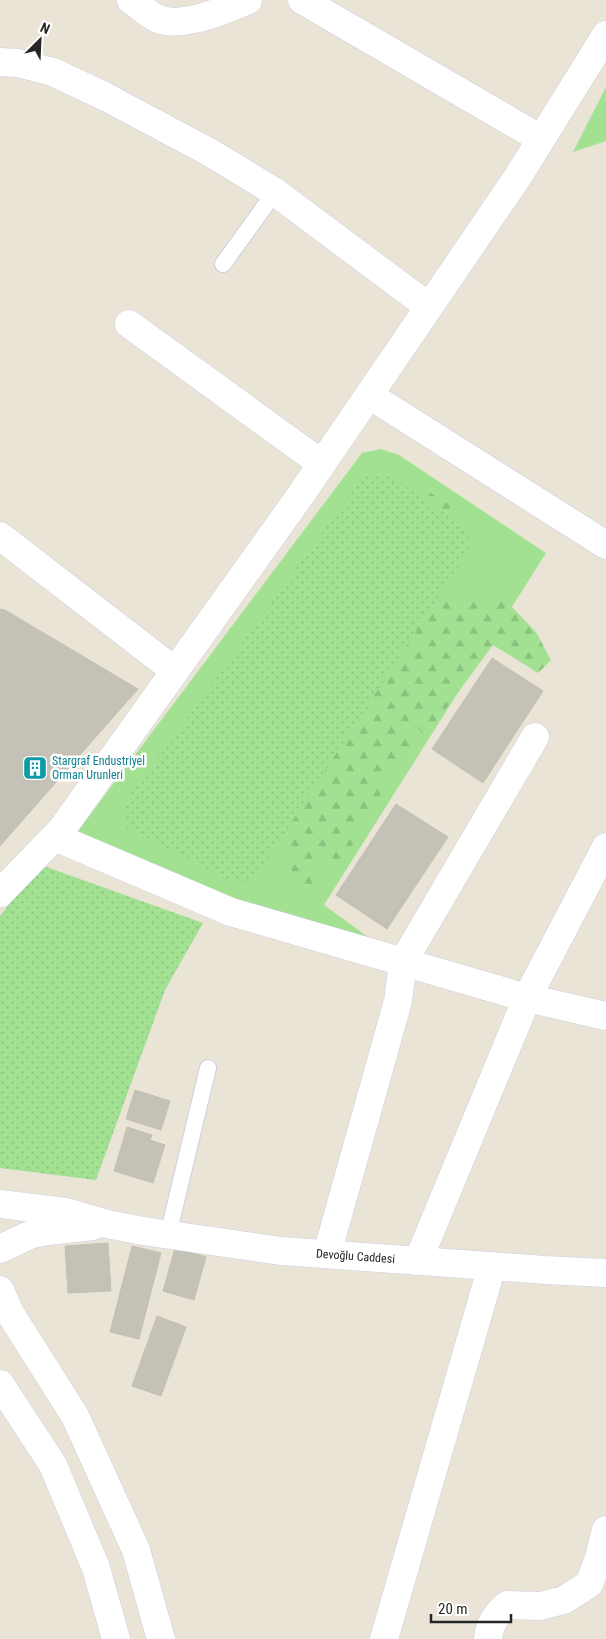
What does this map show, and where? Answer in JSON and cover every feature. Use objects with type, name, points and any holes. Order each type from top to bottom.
[{"type":"street","points":[[131,0],[160,20],[181,22],[225,10],[248,0]]},
{"type":"street","points":[[302,0],[541,139]]},
{"type":"street","points":[[0,894],[62,829],[322,464],[517,178],[606,35]]},
{"type":"street","points":[[0,62],[18,63],[53,72],[106,96],[209,152],[275,192],[429,307]]},
{"type":"street","points":[[129,324],[322,464]]},
{"type":"street","points":[[369,395],[606,545]]},
{"type":"street","points":[[0,536],[175,671]]},
{"type":"street","points":[[327,1254],[398,1001],[403,962],[535,737]]},
{"type":"street","points":[[55,837],[231,912],[527,998],[606,1016]]},
{"type":"street","points":[[418,1261],[527,998],[606,847]]},
{"type":"street","points":[[0,1204],[66,1212],[107,1224]]},
{"type":"street","points":[[0,1249],[32,1234],[107,1224]]},
{"type":"street","name":"Devoğlu Caddesi","points":[[107,1224],[168,1235],[281,1251],[606,1273]]},
{"type":"street","points":[[384,1639],[492,1266]]},
{"type":"street","points":[[0,1290],[10,1313],[75,1416],[136,1550],[161,1639]]},
{"type":"street","points":[[0,1384],[53,1465],[96,1568],[116,1639]]},
{"type":"street","points":[[488,1639],[488,1632],[495,1615],[507,1605],[540,1606],[564,1600],[589,1584],[599,1558],[606,1530]]},
{"type":"lane","points":[[223,264],[275,192]]},
{"type":"lane","points":[[168,1235],[208,1068]]},
{"type":"green space","points":[[606,87],[606,141],[573,152]]},
{"type":"green space","points":[[381,449],[399,455],[546,553],[324,905],[372,940],[354,943],[87,847],[78,831],[362,453]]},
{"type":"green space","points":[[378,473],[391,476],[462,525],[470,537],[469,550],[261,869],[244,883],[224,878],[127,828],[124,810],[131,794],[364,476]]},
{"type":"green space","points":[[420,487],[453,506],[441,547],[433,587],[452,607],[481,595],[508,603],[536,632],[551,660],[538,673],[493,645],[425,737],[416,725],[411,737],[416,753],[405,765],[398,764],[340,867],[326,861],[313,847],[317,871],[312,902],[297,886],[285,850],[280,809],[401,498]]},
{"type":"green space","points":[[41,865],[203,923],[165,990],[96,1180],[0,1168],[0,916]]},
{"type":"building","name":"Stargraf Endustriyel Orman Urunleri","points":[[0,609],[5,610],[138,689],[0,846]]},
{"type":"building","points":[[492,658],[543,691],[483,783],[432,749]]},
{"type":"building","points":[[396,804],[448,837],[387,929],[336,895]]},
{"type":"building","points":[[135,1090],[170,1101],[161,1130],[126,1119]]},
{"type":"building","points":[[127,1127],[152,1135],[150,1140],[165,1145],[153,1183],[114,1171]]},
{"type":"building","points":[[108,1243],[111,1291],[68,1293],[65,1246]]},
{"type":"building","points":[[132,1246],[161,1253],[139,1339],[110,1332]]},
{"type":"building","points":[[175,1248],[206,1257],[194,1300],[163,1291]]},
{"type":"building","points":[[157,1316],[186,1327],[161,1396],[132,1386]]},
{"type":"place","name":"Stargraf Endustriyel Orman Urunleri","points":[[35,768]]}]
